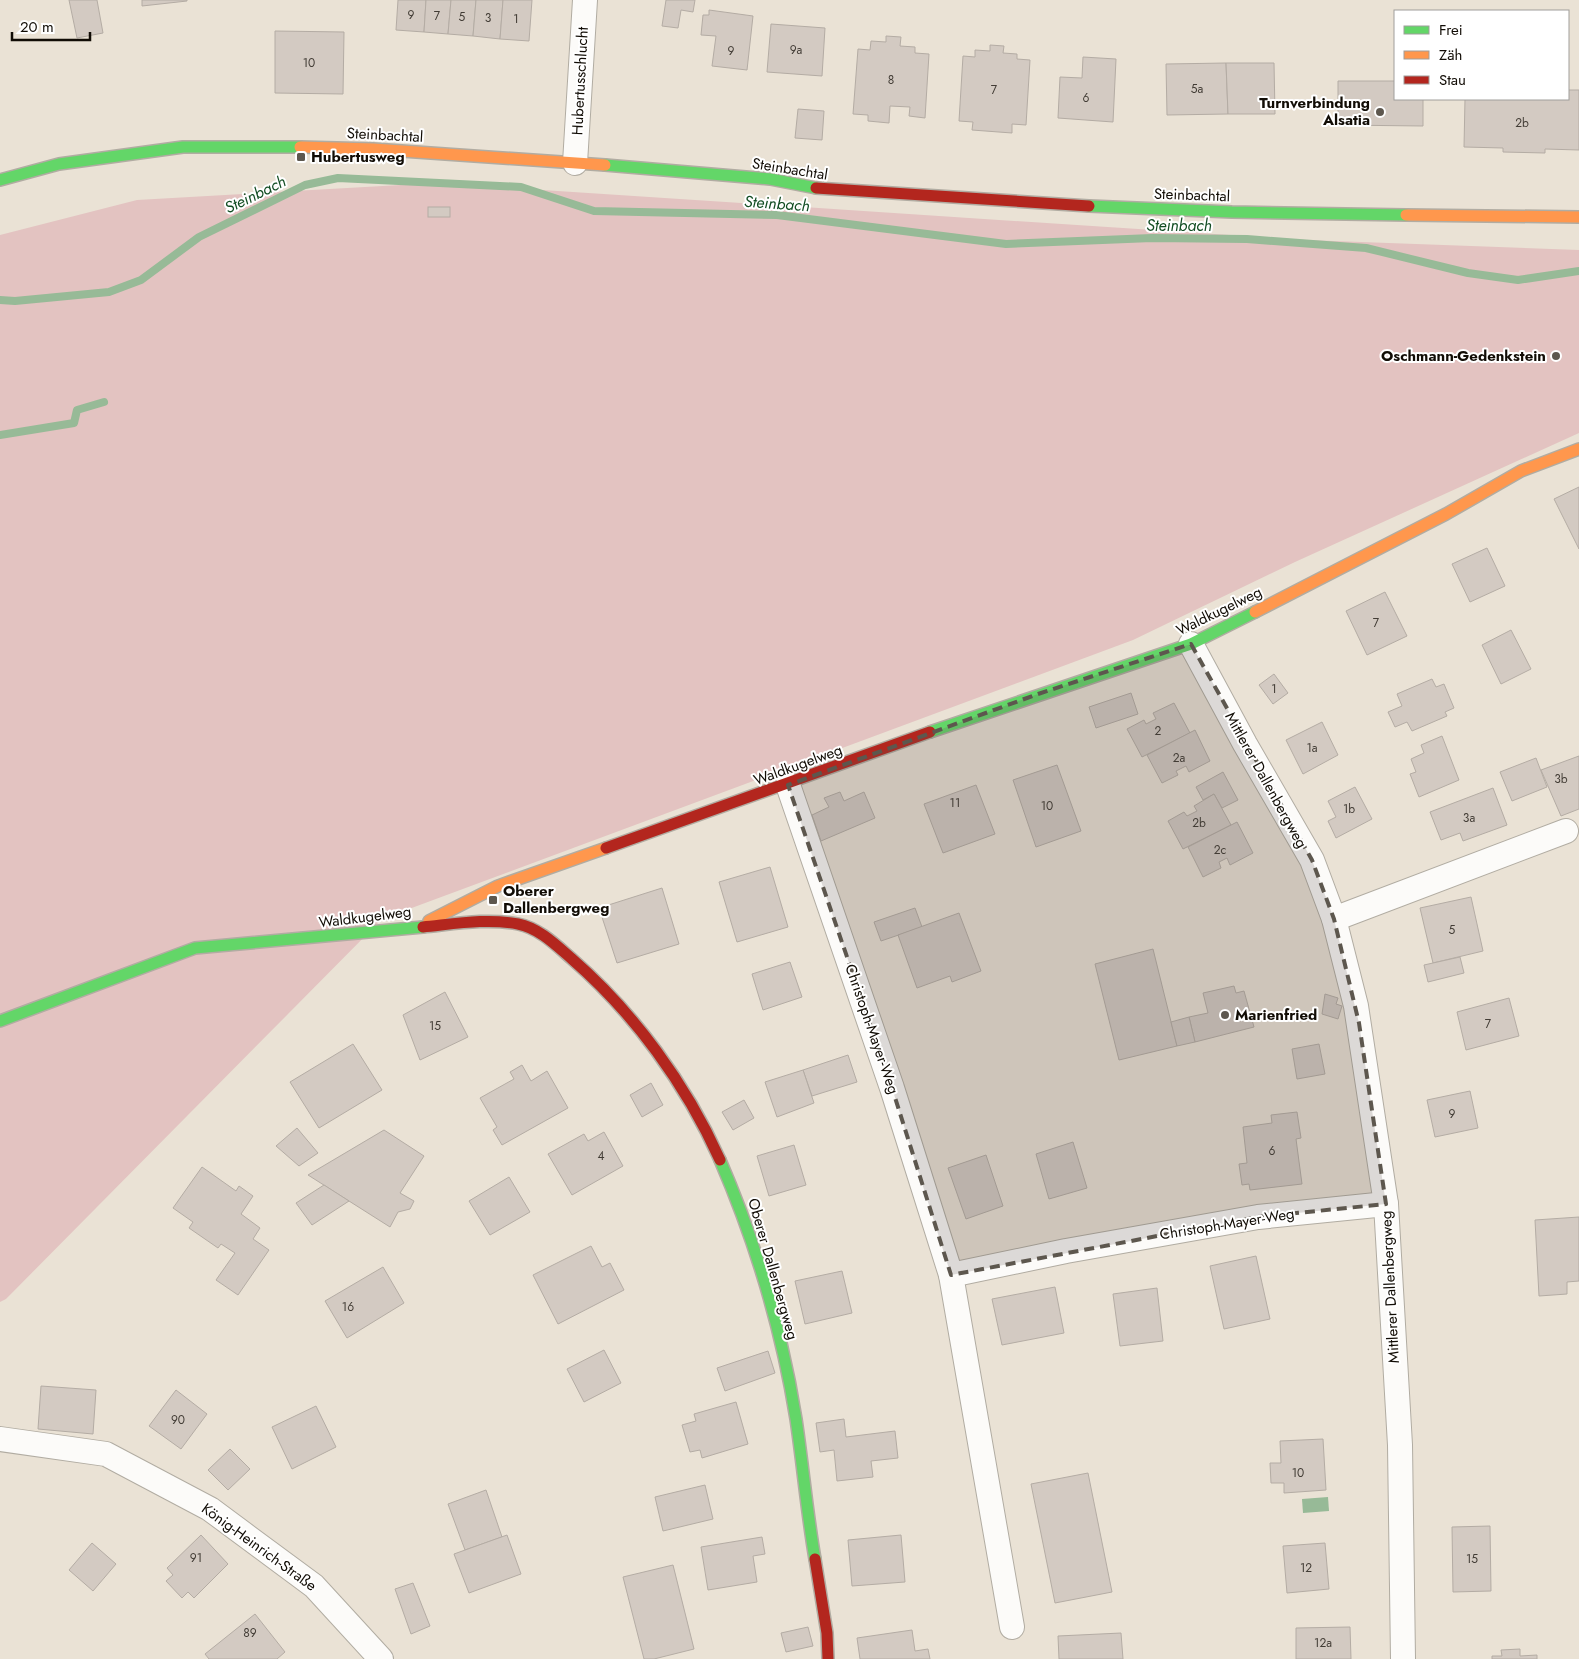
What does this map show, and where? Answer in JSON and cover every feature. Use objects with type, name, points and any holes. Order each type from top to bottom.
[{"type":"street","name":"Hubertusschlucht","points":[[575,163],[585,0]]},
{"type":"street","name":"Steinbachtal","points":[[0,180],[59,164],[183,147],[373,149],[770,179],[828,190],[1033,203],[1232,212],[1579,218]]},
{"type":"street","name":"Waldkugelweg","points":[[0,1020],[195,948],[412,929],[498,886],[788,785],[1038,694],[1191,644],[1446,514],[1521,471],[1579,449]]},
{"type":"street","name":"Mittlerer Dallenbergweg","points":[[1191,644],[1312,860],[1334,919],[1359,1023],[1386,1204],[1400,1446],[1403,1659]]},
{"type":"street","name":"Christoph-Mayer-Weg","points":[[788,785],[892,1088],[951,1274],[1012,1627]]},
{"type":"street","points":[[1334,919],[1566,831]]},
{"type":"street","name":"Oberer Dallenbergweg","points":[[412,929],[480,922],[519,924],[547,937],[598,982],[649,1041],[704,1124],[743,1213],[776,1327],[796,1418],[827,1633],[828,1659]]},
{"type":"street","name":"Christoph-Mayer-Weg","points":[[951,1274],[1066,1251],[1258,1218],[1386,1204]]},
{"type":"street","name":"König-Heinrich-Straße","points":[[0,1439],[106,1454],[210,1509],[314,1586],[381,1659]]},
{"type":"highlighted area","points":[[1191,644],[1312,860],[1334,919],[1359,1023],[1386,1204],[1258,1217],[951,1275],[892,1088],[788,785],[1038,694]]},
{"type":"shaded area","points":[[436,183],[1306,240],[1579,250],[1579,433],[1295,562],[1133,640],[382,919],[6,1299],[0,1302],[0,235],[137,200]]},
{"type":"shaded area","points":[[1328,1497],[1329,1511],[1303,1513],[1302,1499]]},
{"type":"building","points":[[69,0],[97,0],[103,33],[77,38]]},
{"type":"building","points":[[142,0],[187,0],[187,1],[142,6]]},
{"type":"building","points":[[398,0],[426,0],[424,32],[396,30]]},
{"type":"building","points":[[426,0],[451,0],[448,34],[424,32]]},
{"type":"building","points":[[451,0],[476,0],[473,36],[448,34]]},
{"type":"building","points":[[476,0],[503,0],[500,39],[473,36]]},
{"type":"building","points":[[503,0],[532,0],[529,41],[500,39]]},
{"type":"building","points":[[666,0],[695,0],[693,12],[681,10],[678,28],[662,26]]},
{"type":"building","points":[[709,10],[753,16],[747,70],[712,66],[716,36],[701,35],[703,15],[709,15]]},
{"type":"building","points":[[771,24],[825,28],[822,76],[767,72]]},
{"type":"building","points":[[275,31],[344,32],[343,94],[275,93]]},
{"type":"building","points":[[886,36],[901,37],[900,46],[915,47],[915,53],[929,54],[925,118],[909,116],[910,107],[890,106],[889,123],[868,121],[868,115],[853,114],[858,49],[870,50],[871,41],[886,42]]},
{"type":"building","points":[[990,45],[1004,46],[1003,53],[1017,54],[1017,59],[1030,60],[1026,125],[1012,124],[1012,133],[972,130],[973,122],[959,121],[963,56],[975,57],[975,50],[990,51]]},
{"type":"building","points":[[1083,57],[1116,59],[1113,122],[1058,118],[1060,77],[1082,78]]},
{"type":"building","points":[[1226,63],[1228,114],[1167,115],[1166,64]]},
{"type":"building","points":[[1226,63],[1274,63],[1275,114],[1228,114]]},
{"type":"building","name":"Turnverbindung Alsatia","points":[[1338,81],[1394,81],[1394,100],[1423,100],[1423,126],[1338,125]]},
{"type":"building","points":[[1569,90],[1579,90],[1579,150],[1545,149],[1545,153],[1503,152],[1503,148],[1464,147],[1465,100],[1569,100]]},
{"type":"building","points":[[798,109],[824,111],[822,140],[795,138]]},
{"type":"building","points":[[428,207],[450,207],[450,217],[428,217]]},
{"type":"building","points":[[1579,487],[1579,549],[1554,499]]},
{"type":"building","points":[[1487,548],[1505,586],[1470,602],[1452,564]]},
{"type":"building","points":[[1385,592],[1407,636],[1367,655],[1346,611]]},
{"type":"building","points":[[1511,630],[1531,669],[1501,684],[1482,645]]},
{"type":"building","points":[[1274,674],[1288,693],[1273,704],[1259,685]]},
{"type":"building","points":[[1432,679],[1436,687],[1444,684],[1454,708],[1445,712],[1447,716],[1412,731],[1407,722],[1395,727],[1388,712],[1402,706],[1397,694]]},
{"type":"building","points":[[1131,693],[1138,714],[1096,728],[1089,707]]},
{"type":"building","points":[[1174,703],[1190,733],[1142,757],[1127,729],[1144,720],[1146,724],[1156,719],[1153,713]]},
{"type":"building","points":[[1322,722],[1338,755],[1303,774],[1286,740]]},
{"type":"building","points":[[1195,730],[1210,761],[1189,772],[1186,766],[1176,771],[1178,775],[1162,783],[1147,755]]},
{"type":"building","points":[[1442,736],[1459,780],[1419,797],[1410,774],[1416,772],[1411,759],[1424,753],[1421,745]]},
{"type":"building","points":[[1579,756],[1579,809],[1561,816],[1541,770]]},
{"type":"building","points":[[1536,758],[1547,787],[1512,801],[1500,772]]},
{"type":"building","points":[[1057,765],[1081,831],[1036,847],[1013,780]]},
{"type":"building","points":[[1223,772],[1238,800],[1222,808],[1214,794],[1203,800],[1196,787]]},
{"type":"building","points":[[976,785],[995,834],[943,853],[924,804]]},
{"type":"building","points":[[1355,787],[1372,819],[1336,838],[1328,821],[1336,817],[1328,801]]},
{"type":"building","points":[[1493,788],[1507,825],[1463,841],[1460,833],[1441,840],[1430,812]]},
{"type":"building","points":[[840,792],[844,801],[864,792],[875,818],[821,841],[812,815],[829,807],[824,798]]},
{"type":"building","points":[[1214,794],[1231,825],[1183,849],[1168,821],[1184,812],[1187,816],[1197,811],[1194,806]]},
{"type":"building","points":[[1237,822],[1253,853],[1230,865],[1227,858],[1219,862],[1221,868],[1203,877],[1188,847]]},
{"type":"building","points":[[770,867],[788,927],[737,942],[719,882]]},
{"type":"building","points":[[662,888],[679,944],[617,963],[599,908]]},
{"type":"building","points":[[1471,897],[1483,951],[1433,963],[1420,908]]},
{"type":"building","points":[[915,908],[922,927],[881,941],[874,922]]},
{"type":"building","points":[[959,913],[981,971],[952,982],[950,976],[917,988],[898,935]]},
{"type":"building","points":[[1153,949],[1177,1046],[1119,1060],[1095,964]]},
{"type":"building","points":[[1460,957],[1464,973],[1428,982],[1424,965]]},
{"type":"building","points":[[790,962],[802,997],[763,1010],[752,974]]},
{"type":"building","name":"Marienfried","points":[[1234,986],[1236,993],[1244,991],[1254,1027],[1195,1042],[1189,1017],[1208,1013],[1203,993]]},
{"type":"building","points":[[445,992],[468,1037],[420,1060],[403,1015]]},
{"type":"building","points":[[1325,994],[1338,998],[1336,1004],[1342,1006],[1338,1019],[1322,1014]]},
{"type":"building","points":[[1509,998],[1519,1036],[1466,1050],[1457,1012]]},
{"type":"building","points":[[1189,1017],[1195,1042],[1177,1046],[1171,1022]]},
{"type":"building","points":[[353,1044],[382,1090],[319,1128],[290,1082]]},
{"type":"building","points":[[1319,1044],[1325,1074],[1297,1079],[1292,1049]]},
{"type":"building","points":[[848,1055],[857,1082],[812,1096],[803,1070]]},
{"type":"building","points":[[522,1065],[531,1081],[547,1071],[568,1108],[502,1145],[493,1130],[497,1127],[480,1098],[514,1079],[510,1072]]},
{"type":"building","points":[[803,1070],[814,1103],[777,1117],[765,1082]]},
{"type":"building","points":[[651,1083],[663,1105],[642,1117],[630,1095]]},
{"type":"building","points":[[1470,1091],[1478,1128],[1435,1137],[1427,1100]]},
{"type":"building","points":[[744,1100],[754,1118],[733,1130],[722,1112]]},
{"type":"building","points":[[1297,1112],[1301,1138],[1296,1139],[1302,1184],[1250,1190],[1249,1184],[1242,1185],[1239,1164],[1247,1163],[1243,1127],[1272,1123],[1271,1115]]},
{"type":"building","points":[[297,1128],[318,1153],[299,1166],[276,1146]]},
{"type":"building","points":[[384,1130],[424,1156],[400,1193],[414,1201],[410,1209],[398,1212],[390,1227],[308,1175]]},
{"type":"building","points":[[604,1132],[623,1166],[572,1195],[548,1154],[584,1134],[588,1141]]},
{"type":"building","points":[[1073,1142],[1087,1188],[1049,1199],[1036,1154]]},
{"type":"building","points":[[794,1145],[806,1185],[769,1196],[757,1156]]},
{"type":"building","points":[[986,1155],[1003,1206],[966,1219],[948,1168]]},
{"type":"building","points":[[202,1167],[236,1191],[239,1186],[253,1196],[241,1214],[260,1228],[253,1239],[269,1250],[238,1295],[216,1280],[235,1253],[221,1244],[218,1248],[189,1228],[193,1222],[173,1208]]},
{"type":"building","points":[[509,1177],[530,1212],[490,1235],[469,1201]]},
{"type":"building","points":[[324,1185],[349,1201],[312,1225],[296,1203]]},
{"type":"building","points":[[1579,1217],[1579,1281],[1567,1282],[1567,1294],[1539,1296],[1535,1220]]},
{"type":"building","points":[[591,1246],[602,1267],[610,1263],[624,1290],[558,1324],[533,1275]]},
{"type":"building","points":[[1256,1256],[1270,1319],[1224,1329],[1210,1266]]},
{"type":"building","points":[[383,1267],[404,1303],[347,1338],[325,1301]]},
{"type":"building","points":[[842,1271],[852,1313],[805,1324],[795,1281]]},
{"type":"building","points":[[1055,1287],[1064,1333],[1002,1345],[992,1299]]},
{"type":"building","points":[[1157,1288],[1163,1341],[1120,1346],[1113,1294]]},
{"type":"building","points":[[604,1350],[621,1383],[584,1402],[567,1369]]},
{"type":"building","points":[[768,1351],[775,1373],[725,1391],[717,1368]]},
{"type":"building","points":[[41,1386],[96,1390],[93,1434],[38,1429]]},
{"type":"building","points":[[176,1390],[207,1414],[181,1449],[149,1426]]},
{"type":"building","points":[[736,1402],[748,1444],[702,1458],[700,1450],[690,1452],[682,1425],[696,1421],[694,1414]]},
{"type":"building","points":[[316,1406],[336,1447],[292,1469],[272,1427]]},
{"type":"building","points":[[844,1419],[846,1437],[895,1431],[898,1458],[871,1461],[873,1477],[837,1481],[834,1450],[820,1452],[816,1423]]},
{"type":"building","points":[[1323,1439],[1326,1490],[1284,1493],[1284,1483],[1271,1483],[1270,1463],[1281,1463],[1280,1441]]},
{"type":"building","points":[[230,1449],[250,1469],[228,1490],[208,1470]]},
{"type":"building","points":[[1088,1473],[1112,1592],[1055,1603],[1031,1484]]},
{"type":"building","points":[[705,1485],[713,1519],[663,1531],[655,1497]]},
{"type":"building","points":[[486,1490],[502,1537],[465,1550],[448,1504]]},
{"type":"building","points":[[1490,1526],[1491,1591],[1453,1592],[1452,1527]]},
{"type":"building","points":[[201,1535],[228,1564],[194,1598],[188,1592],[182,1598],[166,1581],[173,1575],[167,1568]]},
{"type":"building","points":[[507,1535],[521,1574],[469,1593],[454,1554]]},
{"type":"building","points":[[901,1535],[905,1582],[852,1586],[848,1540]]},
{"type":"building","points":[[762,1537],[765,1554],[753,1556],[757,1582],[708,1590],[701,1547]]},
{"type":"building","points":[[92,1543],[116,1564],[93,1591],[69,1570]]},
{"type":"building","points":[[1325,1543],[1329,1589],[1287,1593],[1283,1546]]},
{"type":"building","points":[[673,1565],[694,1649],[654,1659],[644,1659],[623,1577]]},
{"type":"building","points":[[413,1583],[430,1626],[411,1634],[395,1589]]},
{"type":"building","points":[[255,1614],[285,1652],[277,1659],[209,1659],[205,1654]]},
{"type":"building","points":[[808,1627],[813,1646],[786,1652],[781,1633]]},
{"type":"building","points":[[1350,1627],[1351,1659],[1296,1659],[1296,1628]]},
{"type":"building","points":[[912,1630],[915,1651],[928,1649],[930,1659],[860,1659],[857,1638]]},
{"type":"building","points":[[1121,1633],[1123,1659],[1059,1659],[1058,1636]]},
{"type":"building","points":[[1520,1649],[1520,1656],[1537,1655],[1537,1659],[1492,1659],[1492,1656],[1502,1656],[1501,1650]]},
{"type":"waterway","name":"Steinbach","points":[[0,300],[15,301],[109,292],[141,280],[199,237],[305,185],[338,178],[521,187],[594,211],[777,215],[1006,244],[1152,238],[1247,239],[1366,248],[1468,273],[1518,280],[1579,271]]},
{"type":"waterway","points":[[0,435],[74,423],[77,410],[104,402]]},
{"type":"traffic: fast","points":[[0,180],[59,164],[183,147],[300,147]]},
{"type":"traffic: fast","points":[[605,165],[770,179],[816,188]]},
{"type":"traffic: fast","points":[[1089,206],[1232,212],[1406,215]]},
{"type":"traffic: fast","points":[[930,732],[1191,644],[1255,612]]},
{"type":"traffic: fast","points":[[0,1021],[195,948],[423,927]]},
{"type":"traffic: fast","points":[[720,1160],[756,1254],[783,1353],[796,1419],[815,1559]]},
{"type":"traffic: slow","points":[[300,147],[373,149],[605,165]]},
{"type":"traffic: slow","points":[[1406,215],[1579,217]]},
{"type":"traffic: slow","points":[[1255,612],[1446,514],[1521,471],[1579,449]]},
{"type":"traffic: slow","points":[[429,921],[498,886],[606,848]]},
{"type":"traffic: jam","points":[[816,188],[1089,206]]},
{"type":"traffic: jam","points":[[606,848],[930,732]]},
{"type":"traffic: jam","points":[[423,927],[471,922],[506,922],[533,929],[553,943],[595,980],[637,1026],[675,1077],[720,1160]]},
{"type":"traffic: jam","points":[[815,1559],[827,1633],[828,1659]]},
{"type":"place","name":"Turnverbindung Alsatia","points":[[1380,112]]},
{"type":"place","name":"Hubertusweg","points":[[301,157]]},
{"type":"place","name":"Oschmann-Gedenkstein","points":[[1556,356]]},
{"type":"place","name":"Oberer Dallenbergweg","points":[[493,900]]},
{"type":"place","name":"Marienfried","points":[[1225,1015]]}]
